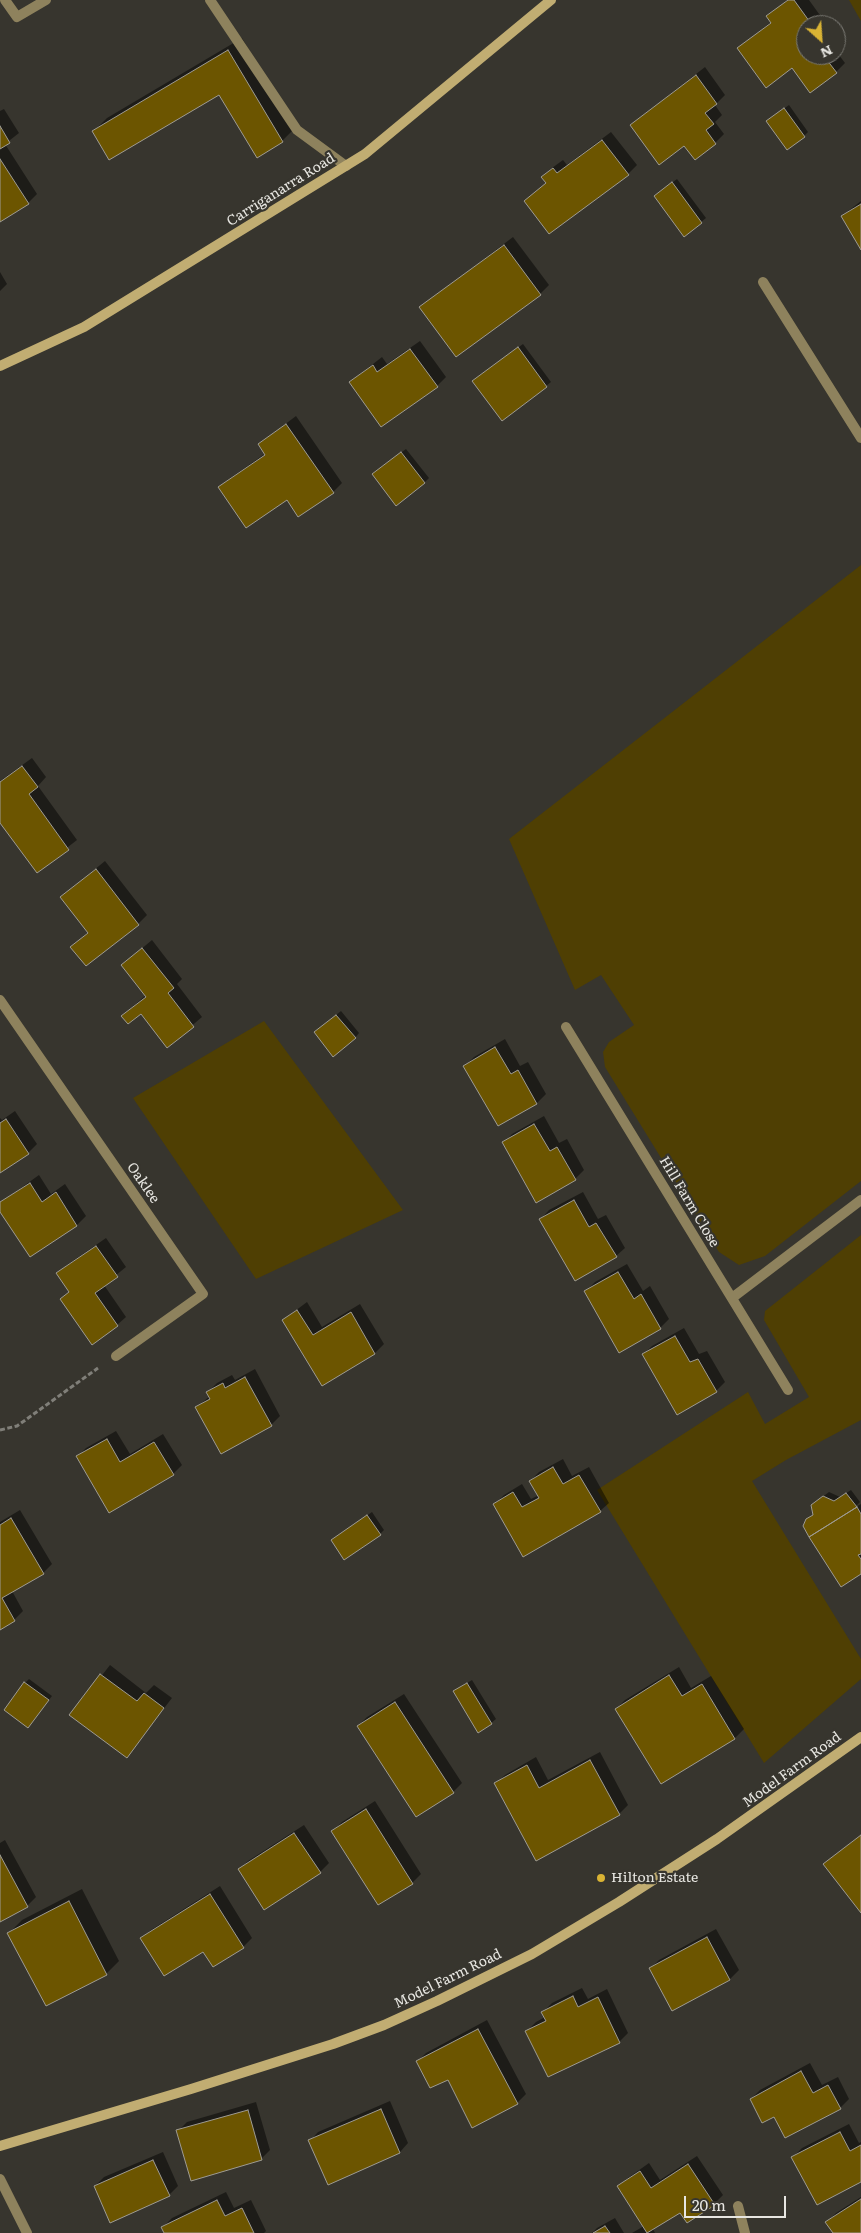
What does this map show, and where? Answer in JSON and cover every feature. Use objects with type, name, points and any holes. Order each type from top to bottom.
[{"type":"main road","name":"Carriganarra Road","points":[[0,366],[84,327],[366,154],[551,0]]},
{"type":"main road","name":"Model Farm Road","points":[[0,2146],[333,2044],[384,2025],[437,2001],[532,1954],[619,1902],[717,1839],[861,1737]]},
{"type":"street","points":[[5,0],[17,17],[46,0]]},
{"type":"street","points":[[210,0],[297,130],[346,166]]},
{"type":"street","points":[[763,282],[861,438]]},
{"type":"street","name":"Oaklee","points":[[0,1000],[203,1294],[116,1356]]},
{"type":"street","name":"Hill Farm Close","points":[[566,1027],[788,1390]]},
{"type":"street","points":[[732,1298],[861,1200]]},
{"type":"street","points":[[0,2179],[27,2233]]},
{"type":"street","points":[[738,2206],[746,2233]]},
{"type":"path","points":[[0,1430],[17,1426],[116,1356]]},
{"type":"shaded area","points":[[849,0],[861,0],[861,21]]},
{"type":"shaded area","points":[[861,565],[861,1181],[765,1256],[739,1265],[719,1252],[605,1067],[603,1052],[609,1042],[634,1025],[601,975],[575,990],[509,839]]},
{"type":"shaded area","points":[[264,1021],[403,1210],[256,1279],[133,1098]]},
{"type":"shaded area","points":[[861,1235],[861,1420],[786,1460],[752,1481],[861,1659],[861,1679],[764,1763],[597,1490],[748,1392],[765,1424],[809,1397],[764,1320],[765,1311]]},
{"type":"building","points":[[788,0],[794,0],[805,15],[796,15],[796,65],[831,65],[837,73],[810,93],[792,68],[766,88],[737,48],[771,23],[766,16]]},
{"type":"building","points":[[228,50],[283,142],[257,158],[219,95],[109,160],[92,131]]},
{"type":"building","points":[[696,75],[717,104],[705,113],[714,124],[706,130],[716,144],[695,160],[684,146],[659,165],[630,125]]},
{"type":"building","points":[[784,108],[805,137],[787,150],[766,121]]},
{"type":"building","points":[[0,126],[10,143],[0,149]]},
{"type":"building","points":[[602,140],[629,175],[549,234],[524,201],[546,183],[541,177],[553,168],[557,173]]},
{"type":"building","points":[[0,159],[29,204],[0,222]]},
{"type":"building","points":[[672,182],[702,223],[684,237],[654,196]]},
{"type":"building","points":[[861,204],[861,250],[841,216]]},
{"type":"building","points":[[504,245],[541,295],[456,357],[419,307]]},
{"type":"building","points":[[518,347],[547,387],[502,421],[472,381]]},
{"type":"building","points":[[410,349],[438,387],[381,427],[349,382],[373,365],[377,372]]},
{"type":"building","points":[[286,424],[334,493],[298,517],[287,500],[246,528],[218,487],[265,455],[258,444]]},
{"type":"building","points":[[401,452],[425,483],[396,506],[372,474]]},
{"type":"building","points":[[22,766],[38,787],[29,794],[69,850],[37,873],[0,823],[0,782]]},
{"type":"building","points":[[96,869],[139,925],[86,966],[70,947],[88,933],[60,897]]},
{"type":"building","points":[[142,948],[174,988],[168,993],[194,1027],[167,1048],[141,1014],[128,1024],[121,1016],[146,997],[121,965]]},
{"type":"building","points":[[336,1015],[356,1038],[333,1057],[314,1032]]},
{"type":"building","points":[[495,1047],[511,1074],[518,1070],[537,1104],[498,1126],[463,1066]]},
{"type":"building","points":[[6,1119],[29,1154],[0,1173],[0,1123]]},
{"type":"building","points":[[534,1124],[550,1151],[557,1147],[576,1180],[536,1203],[502,1142]]},
{"type":"building","points":[[30,1183],[42,1202],[56,1192],[77,1226],[30,1257],[0,1212],[0,1202]]},
{"type":"building","points":[[574,1200],[589,1227],[596,1223],[617,1257],[575,1281],[539,1219]]},
{"type":"building","points":[[96,1246],[118,1277],[95,1293],[118,1326],[92,1345],[60,1299],[69,1292],[56,1273]]},
{"type":"building","points":[[618,1272],[634,1299],[641,1294],[661,1329],[619,1353],[584,1291]]},
{"type":"building","points":[[297,1310],[313,1335],[351,1312],[375,1354],[322,1386],[282,1320]]},
{"type":"building","points":[[675,1336],[690,1362],[698,1359],[717,1392],[677,1415],[642,1354]]},
{"type":"building","points":[[245,1377],[272,1426],[221,1454],[195,1407],[210,1399],[206,1392],[223,1383],[225,1388]]},
{"type":"building","points":[[107,1439],[120,1462],[154,1442],[174,1475],[109,1513],[76,1456]]},
{"type":"building","points":[[553,1467],[563,1484],[579,1475],[601,1512],[523,1557],[493,1504],[513,1492],[522,1507],[539,1498],[529,1481]]},
{"type":"building","points":[[846,1493],[857,1507],[809,1537],[803,1526],[806,1519],[813,1515],[811,1505],[823,1496],[834,1501]]},
{"type":"building","points":[[857,1507],[861,1514],[861,1554],[858,1555],[861,1559],[861,1574],[841,1587],[809,1537]]},
{"type":"building","points":[[367,1515],[381,1535],[344,1560],[331,1540]]},
{"type":"building","points":[[11,1518],[44,1574],[2,1598],[15,1621],[0,1630],[0,1525]]},
{"type":"building","points":[[100,1674],[137,1701],[144,1693],[164,1708],[127,1758],[69,1715]]},
{"type":"building","points":[[669,1675],[682,1696],[702,1684],[735,1739],[661,1784],[615,1709]]},
{"type":"building","points":[[24,1682],[49,1700],[28,1728],[4,1710]]},
{"type":"building","points":[[467,1683],[492,1724],[478,1733],[453,1691]]},
{"type":"building","points":[[395,1702],[454,1793],[416,1817],[357,1726]]},
{"type":"building","points":[[590,1760],[620,1815],[536,1861],[494,1783],[527,1765],[539,1788]]},
{"type":"building","points":[[366,1809],[413,1884],[378,1905],[331,1831]]},
{"type":"building","points":[[294,1833],[321,1873],[264,1910],[238,1869]]},
{"type":"building","points":[[861,1835],[861,1913],[823,1864]]},
{"type":"building","points":[[0,1855],[28,1907],[0,1922]]},
{"type":"building","points":[[210,1894],[244,1948],[213,1967],[203,1952],[164,1976],[140,1938]]},
{"type":"building","points":[[69,1901],[107,1975],[46,2006],[7,1933]]},
{"type":"building","points":[[707,1937],[730,1980],[672,2011],[649,1968]]},
{"type":"building","points":[[573,1996],[578,2007],[598,1997],[620,2043],[548,2077],[525,2031],[546,2021],[541,2012]]},
{"type":"building","points":[[478,2029],[518,2104],[472,2128],[448,2080],[430,2088],[416,2061]]},
{"type":"building","points":[[801,2071],[813,2093],[828,2085],[841,2109],[785,2138],[774,2117],[762,2123],[750,2099]]},
{"type":"building","points":[[381,2109],[400,2153],[328,2185],[308,2140]]},
{"type":"building","points":[[248,2110],[262,2160],[191,2181],[176,2130]]},
{"type":"building","points":[[840,2132],[850,2151],[861,2145],[861,2182],[817,2205],[791,2157]]},
{"type":"building","points":[[153,2160],[170,2196],[110,2223],[94,2186]]},
{"type":"building","points":[[688,2164],[715,2205],[687,2223],[680,2213],[647,2233],[617,2186],[640,2171],[651,2188]]},
{"type":"building","points":[[861,2199],[861,2233],[833,2233],[825,2222]]},
{"type":"building","points":[[217,2200],[225,2216],[242,2208],[254,2233],[164,2233],[161,2227]]},
{"type":"building","points":[[605,2226],[610,2233],[593,2233]]},
{"type":"place","name":"Hilton Estate","points":[[601,1878]]}]
